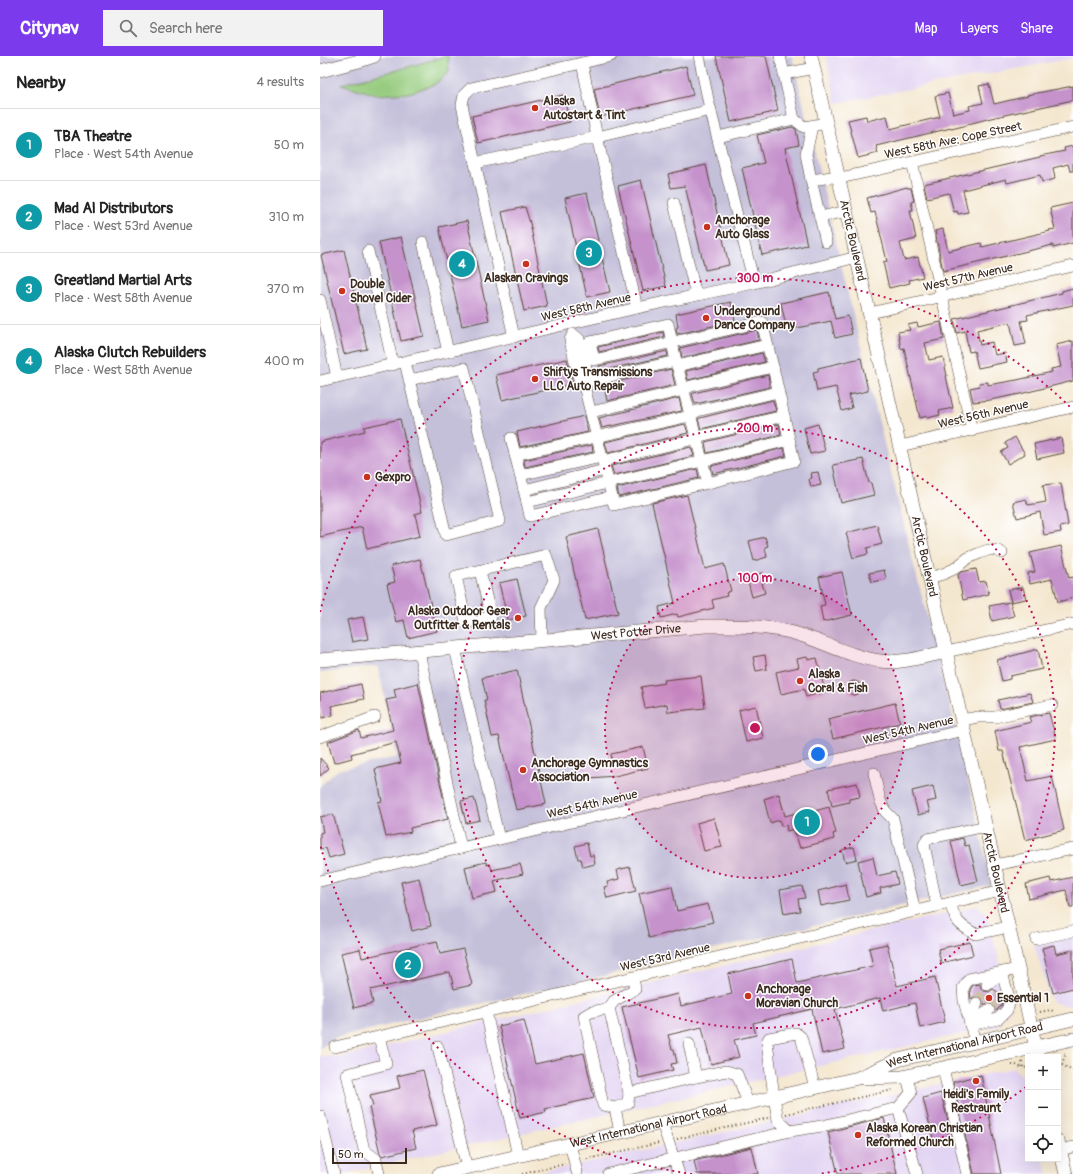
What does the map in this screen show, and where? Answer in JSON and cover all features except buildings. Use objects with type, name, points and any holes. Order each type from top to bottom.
[{"type":"main road","points":[[320,71],[374,56]]},
{"type":"main road","name":"Arctic Boulevard","points":[[813,62],[1037,1052]]},
{"type":"main road","name":"West Potter Drive","points":[[320,660],[706,626],[744,625],[769,627],[794,633],[865,658],[881,661],[898,661],[946,652]]},
{"type":"main road","name":"West International Airport Road","points":[[858,1078],[898,1060],[1073,1019]]},
{"type":"main road","name":"West International Airport Road","points":[[439,1174],[858,1078],[907,1076],[943,1068],[1037,1052],[1073,1039]]},
{"type":"main road","points":[[1061,1154],[1066,1174]]},
{"type":"street","points":[[514,337],[462,105],[464,95],[471,88],[611,56]]},
{"type":"street","points":[[699,56],[754,283]]},
{"type":"street","points":[[780,56],[794,119],[804,127],[827,123]]},
{"type":"street","points":[[784,74],[813,62]]},
{"type":"street","points":[[582,63],[597,137],[637,308]]},
{"type":"street","points":[[475,163],[597,137],[711,110]]},
{"type":"street","points":[[718,137],[794,119]]},
{"type":"street","points":[[812,126],[806,154],[826,242]]},
{"type":"street","name":"West 58th Ave; Cope Street","points":[[811,180],[832,176],[840,178],[1073,127]]},
{"type":"street","points":[[912,162],[972,430]]},
{"type":"street","points":[[674,203],[696,295]]},
{"type":"street","points":[[820,217],[847,211]]},
{"type":"street","points":[[423,242],[448,352]]},
{"type":"street","points":[[368,251],[393,365]]},
{"type":"street","name":"West 58th Avenue","points":[[320,381],[514,337],[572,329],[637,308],[754,283],[857,257]]},
{"type":"street","name":"West 57th Avenue","points":[[870,313],[1073,266]]},
{"type":"street","points":[[320,300],[337,377]]},
{"type":"street","points":[[572,329],[570,340],[584,382],[614,505],[794,461],[762,322],[589,361]]},
{"type":"street","points":[[584,382],[589,361],[590,342],[668,324],[708,483]]},
{"type":"street","points":[[572,329],[579,339],[589,361]]},
{"type":"street","points":[[584,382],[768,345]]},
{"type":"street","points":[[405,362],[409,380],[446,534],[500,521],[464,368],[409,380]]},
{"type":"street","points":[[591,412],[684,390],[691,386],[773,367]]},
{"type":"street","points":[[515,455],[690,416],[697,411],[778,392]]},
{"type":"street","name":"West 56th Avenue","points":[[900,446],[1073,407]]},
{"type":"street","points":[[520,475],[603,462],[690,440],[696,437],[784,416]]},
{"type":"street","points":[[511,438],[530,516],[612,497]]},
{"type":"street","points":[[527,502],[702,462],[789,440]]},
{"type":"street","points":[[524,490],[603,462]]},
{"type":"street","points":[[929,578],[943,574],[968,558],[988,550],[996,550],[1002,553]]},
{"type":"street","points":[[480,571],[491,617],[466,622],[456,576],[546,555],[554,580],[540,608],[542,641]]},
{"type":"street","points":[[946,652],[1073,624]]},
{"type":"street","points":[[455,648],[499,839]]},
{"type":"street","points":[[419,652],[461,848]]},
{"type":"street","name":"West 54th Avenue","points":[[320,880],[499,839],[963,725],[978,717],[995,717],[1052,705]]},
{"type":"street","points":[[320,737],[375,717]]},
{"type":"street","points":[[874,773],[880,800],[885,811],[893,819],[915,912]]},
{"type":"street","points":[[937,906],[924,845],[927,839],[986,826]]},
{"type":"street","points":[[995,865],[1073,849]]},
{"type":"street","name":"West 53rd Avenue","points":[[335,1048],[1001,891]]},
{"type":"street","points":[[950,903],[954,918],[964,928],[975,934],[1009,927]]},
{"type":"street","points":[[1036,939],[1073,931]]},
{"type":"street","points":[[975,1042],[964,1001],[963,988],[969,979],[1018,969]]},
{"type":"street","points":[[987,985],[1002,973]]},
{"type":"street","points":[[1000,994],[1002,973]]},
{"type":"street","points":[[970,1025],[998,1019],[1007,1010],[1010,1001],[1002,973]]},
{"type":"street","points":[[609,1008],[629,1093],[628,1103],[615,1108],[603,1105],[584,1016],[591,1012],[609,1008],[614,1001],[635,989],[633,978]]},
{"type":"street","points":[[970,1025],[977,1003]]},
{"type":"street","points":[[970,1025],[989,1010]]},
{"type":"street","points":[[486,1012],[518,1156]]},
{"type":"street","points":[[790,1131],[778,1120],[767,1042],[769,1038],[796,1033],[801,1037],[815,1088]]},
{"type":"street","points":[[379,1037],[386,1064],[347,1074],[364,1150],[376,1159],[379,1174]]},
{"type":"street","points":[[688,1044],[696,1077]]},
{"type":"street","points":[[438,1047],[467,1168]]},
{"type":"street","points":[[943,1068],[967,1174]]},
{"type":"street","points":[[629,1093],[696,1077],[726,1072],[737,1074],[748,1103]]},
{"type":"street","points":[[608,1174],[790,1131],[822,1126],[898,1108],[911,1093],[907,1076]]},
{"type":"street","points":[[615,1108],[620,1132]]},
{"type":"street","points":[[898,1108],[917,1174]]},
{"type":"street","points":[[320,1116],[334,1174]]},
{"type":"street","points":[[769,1137],[778,1120]]},
{"type":"street","points":[[662,1123],[679,1174]]},
{"type":"street","points":[[570,1144],[579,1173]]},
{"type":"street","points":[[1061,1146],[1073,1147]]},
{"type":"path","points":[[1061,1065],[1073,1071]]},
{"type":"shaded area","points":[[320,56],[792,56],[907,538],[958,737],[992,885],[335,1038],[320,1048],[320,786],[338,770],[397,757],[378,666],[320,673]]},
{"type":"shaded area","points":[[826,56],[1073,56],[1073,58],[836,103]]},
{"type":"shaded area","points":[[978,906],[986,913],[1012,1006],[997,1026],[342,1174],[320,1174],[320,1056],[341,1057]]},
{"type":"shaded area","points":[[1073,935],[1073,1007],[1052,1002],[1034,944]]},
{"type":"shaded area","points":[[1014,1068],[1025,1079],[1025,1162],[1044,1162],[1048,1174],[535,1174]]},
{"type":"green space","points":[[448,56],[449,72],[434,85],[409,93],[377,95],[341,84],[401,69]]},
{"type":"tunnel","points":[[977,1003],[987,985]]},
{"type":"tunnel","points":[[989,1010],[1000,994]]},
{"type":"place","name":"Alaska Autostart & Tint","points":[[535,108]]},
{"type":"place","name":"Anchorage Auto Glass","points":[[707,227]]},
{"type":"place","name":"Greatland Martial Arts","points":[[589,253]]},
{"type":"place","name":"Alaska Clutch Rebuilders","points":[[462,264]]},
{"type":"place","name":"Alaskan Cravings","points":[[526,264]]},
{"type":"place","name":"Double Shovel Cider","points":[[342,291]]},
{"type":"place","name":"Underground Dance Company","points":[[706,318]]},
{"type":"place","name":"Shiftys Transmissions LLC Auto Repair","points":[[535,379]]},
{"type":"place","name":"Gexpro","points":[[367,477]]},
{"type":"place","name":"Alaska Outdoor Gear Outfitter & Rentals","points":[[518,618]]},
{"type":"place","name":"Alaska Coral & Fish","points":[[800,681]]},
{"type":"place","name":"Anchorage Gymnastics Association","points":[[523,770]]},
{"type":"place","name":"TBA Theatre","points":[[807,822]]},
{"type":"place","name":"Mad Al Distributors","points":[[408,965]]},
{"type":"place","name":"Anchorage Moravian Church","points":[[748,996]]},
{"type":"place","name":"Essential 1","points":[[989,998]]},
{"type":"place","name":"Heidi's Family Restraunt","points":[[976,1081]]},
{"type":"place","name":"Alaska Korean Christian Reformed Church","points":[[858,1135]]}]
